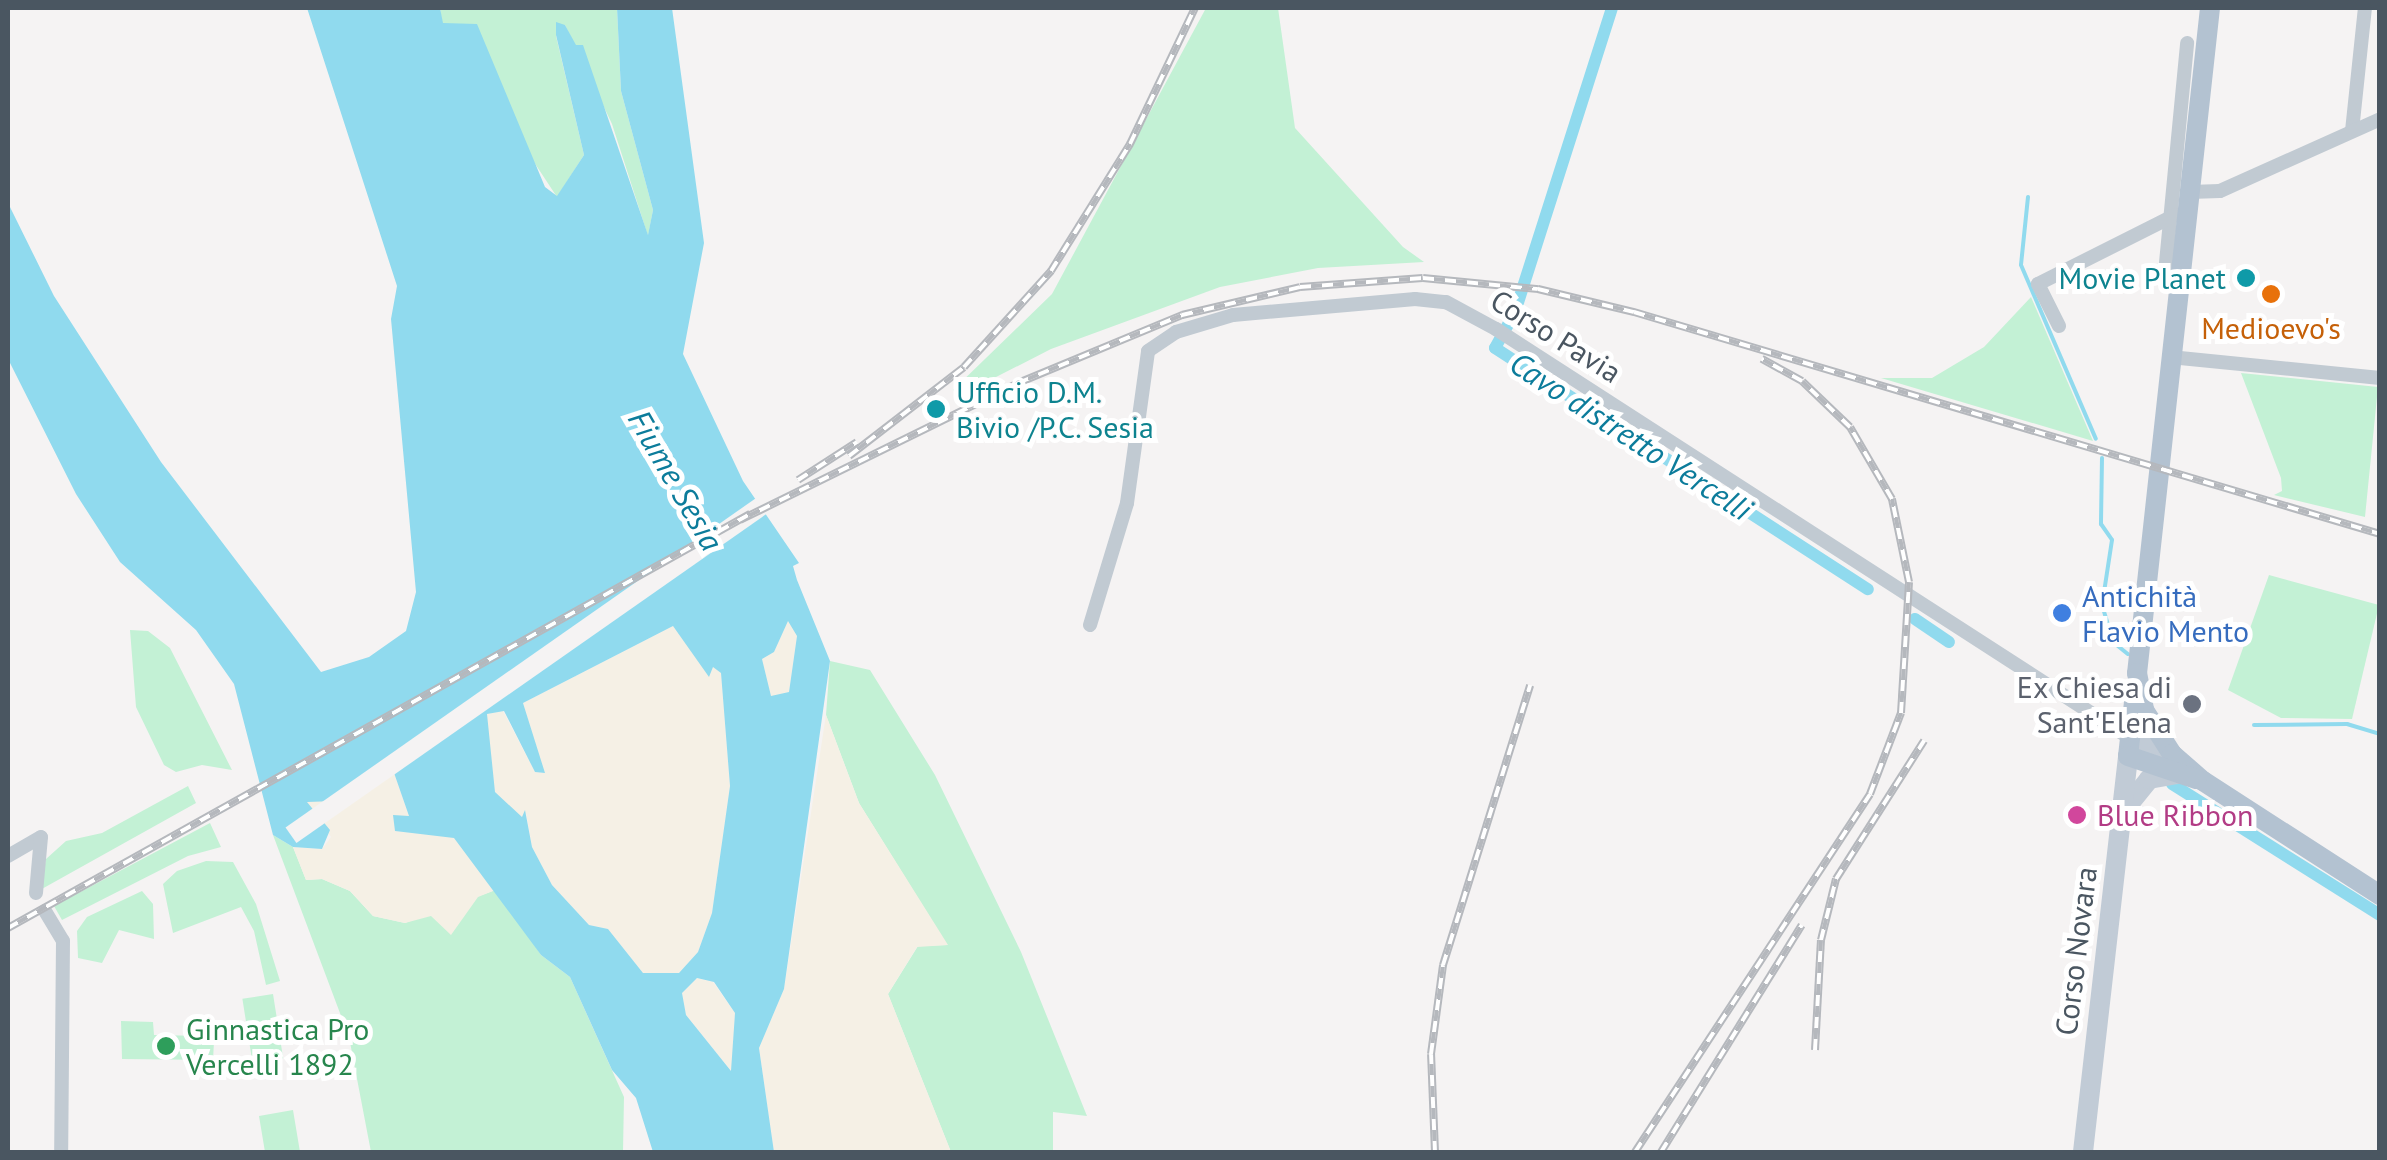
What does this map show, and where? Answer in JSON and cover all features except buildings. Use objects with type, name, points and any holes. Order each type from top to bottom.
[{"type":"main road","name":"Corso Novara","points":[[2083,1152],[2137,673],[2183,206],[2210,8]]},
{"type":"main road","points":[[2137,673],[2144,710],[2175,764]]},
{"type":"main road","points":[[2129,747],[2175,764],[2380,895]]},
{"type":"main road","points":[[2121,815],[2149,779],[2175,764]]},
{"type":"street","points":[[2352,131],[2365,8]]},
{"type":"street","points":[[2165,274],[2183,206],[2187,42]]},
{"type":"street","points":[[2058,326],[2038,284],[2183,206],[2380,118]]},
{"type":"street","name":"Corso Pavia","points":[[1090,625],[1127,503],[1143,372],[1157,342],[1232,315],[1365,300],[1446,302],[1502,333],[2129,747]]},
{"type":"street","points":[[2170,357],[2380,378]]},
{"type":"street","points":[[8,856],[41,837],[36,894]]},
{"type":"street","points":[[45,911],[63,941],[61,1152]]},
{"type":"green space","points":[[440,8],[617,8],[621,91],[653,210],[648,236],[612,124],[565,25],[556,36],[584,155],[557,197],[442,23]]},
{"type":"green space","points":[[1206,8],[1278,8],[1295,128],[1403,247],[1424,262],[1318,268],[1220,287],[1051,349],[961,395],[953,390],[1052,294]]},
{"type":"green space","points":[[2031,297],[2093,441],[1881,378],[1932,378],[1984,347]]},
{"type":"green space","points":[[2241,373],[2378,387],[2365,517],[2274,495],[2282,491],[2281,478]]},
{"type":"green space","points":[[2269,575],[2379,605],[2352,719],[2281,718],[2228,690]]},
{"type":"green space","points":[[130,630],[148,631],[170,648],[232,770],[202,765],[176,772],[164,765],[136,707]]},
{"type":"green space","points":[[830,661],[870,670],[935,775],[1021,952],[1087,1116],[1053,1112],[1053,1152],[951,1152],[888,994],[918,946],[947,945],[859,803],[826,715]]},
{"type":"green space","points":[[188,786],[196,803],[40,890],[46,859],[66,841],[102,833]]},
{"type":"green space","points":[[210,823],[221,847],[188,856],[62,920],[54,906]]},
{"type":"green space","points":[[273,835],[293,847],[306,880],[322,879],[350,891],[373,916],[405,923],[498,889],[541,955],[570,977],[624,1097],[623,1152],[371,1152],[349,1037]]},
{"type":"green space","points":[[206,861],[233,862],[256,904],[280,981],[266,985],[254,931],[241,907],[173,933],[163,884],[177,871]]},
{"type":"green space","points":[[142,891],[153,904],[154,939],[119,930],[102,963],[78,958],[77,931],[87,917]]},
{"type":"green space","points":[[273,994],[283,1058],[253,1063],[242,999]]},
{"type":"green space","name":"Ginnastica Pro Vercelli 1892","points":[[121,1021],[153,1022],[154,1035],[205,1036],[205,1023],[215,1023],[213,1060],[122,1059]]},
{"type":"green space","points":[[293,1110],[300,1152],[265,1152],[259,1116]]},
{"type":"sand","points":[[788,620],[797,636],[789,692],[771,697],[762,659],[774,652]]},
{"type":"sand","points":[[673,626],[710,675],[713,666],[721,673],[730,786],[712,913],[698,952],[679,973],[643,973],[608,929],[589,925],[552,885],[532,847],[526,813],[522,818],[495,792],[486,714],[503,711],[535,772],[544,773],[523,703]]},
{"type":"sand","points":[[826,715],[859,803],[948,945],[917,947],[888,994],[951,1152],[774,1152],[759,1048],[784,989]]},
{"type":"sand","points":[[393,770],[409,816],[395,831],[454,837],[498,889],[478,897],[451,935],[431,916],[405,923],[373,916],[350,891],[322,879],[306,880],[293,847],[322,849],[331,837],[306,802],[361,789]]},
{"type":"sand","points":[[697,978],[713,982],[735,1013],[732,1072],[686,1015],[682,993]]},
{"type":"water","name":"Fiume Sesia","points":[[307,8],[440,8],[443,23],[477,24],[545,187],[557,196],[584,155],[556,35],[556,22],[565,25],[576,45],[583,45],[648,235],[653,210],[621,91],[617,8],[672,8],[704,243],[683,354],[743,481],[799,563],[793,566],[797,580],[830,661],[784,989],[759,1048],[774,1152],[653,1152],[636,1098],[612,1070],[570,977],[541,955],[454,838],[395,831],[393,815],[409,816],[393,770],[336,801],[307,802],[330,830],[322,849],[293,847],[273,835],[234,684],[196,630],[120,562],[76,494],[8,359],[8,203],[54,296],[161,462],[321,672],[369,657],[406,631],[416,592],[391,319],[397,286]],"holes":[[[788,621],[797,636],[789,692],[771,696],[762,659],[774,652]],[[673,626],[709,677],[713,667],[721,673],[730,786],[712,913],[698,952],[679,973],[643,973],[608,929],[589,925],[552,885],[532,847],[525,810],[522,817],[495,792],[487,714],[504,711],[535,772],[545,773],[523,703]],[[697,978],[714,982],[735,1013],[731,1071],[686,1015],[682,993]]]},
{"type":"pier","points":[[759,496],[770,512],[296,843],[286,828]]},
{"type":"waterway","name":"Cavo distretto Vercelli","points":[[1612,8],[1515,312],[1495,348],[1868,589]]},
{"type":"waterway","points":[[2028,197],[2021,265],[2096,439]]},
{"type":"waterway","points":[[2102,458],[2101,524],[2112,540],[2102,605],[2113,642],[2128,654]]},
{"type":"waterway","name":"Cavo distretto Vercelli","points":[[1915,619],[1949,642]]},
{"type":"waterway","points":[[2254,725],[2347,724],[2380,734]]},
{"type":"waterway","name":"Cavo distretto Vercelli","points":[[2172,784],[2380,915]]},
{"type":"railway","points":[[849,456],[964,367],[1051,271],[1130,144],[1195,8]]},
{"type":"railway","points":[[740,520],[1018,383],[1182,315],[1300,287],[1423,278],[1538,289],[1634,312],[2380,534]]},
{"type":"railway","points":[[1635,1152],[1870,794],[1901,713],[1909,582],[1892,499],[1850,427],[1802,381],[1762,359]]},
{"type":"railway","points":[[798,480],[857,442]]},
{"type":"railway","points":[[8,928],[750,514]]},
{"type":"railway","points":[[1435,1152],[1431,1054],[1443,965],[1530,685]]},
{"type":"railway","points":[[1815,1050],[1821,940],[1836,879],[1924,741]]},
{"type":"railway","points":[[1661,1152],[1802,925]]},
{"type":"place","name":"Movie Planet","points":[[2246,278]]},
{"type":"place","name":"Medioevo's","points":[[2271,294]]},
{"type":"place","name":"Ufficio D.M. Bivio /P.C. Sesia","points":[[936,409]]},
{"type":"place","name":"Antichità Flavio Mento","points":[[2062,613]]},
{"type":"place","name":"Ex Chiesa di Sant'Elena","points":[[2192,704]]},
{"type":"place","name":"Blue Ribbon","points":[[2077,815]]},
{"type":"place","name":"Ginnastica Pro Vercelli 1892","points":[[166,1046]]}]
